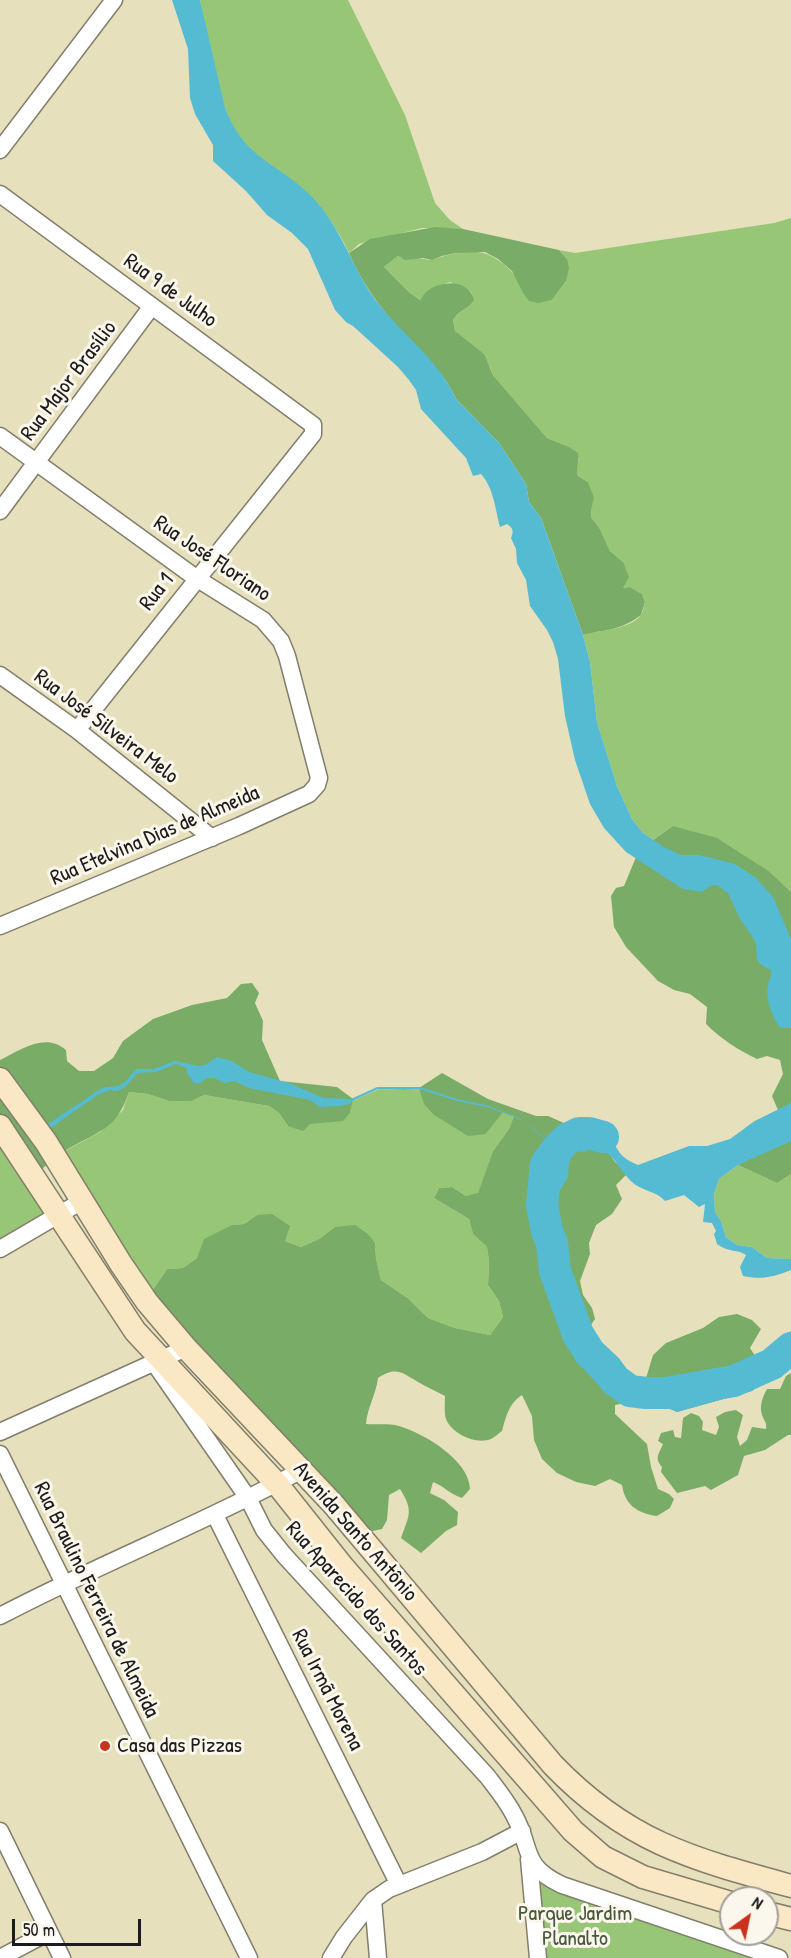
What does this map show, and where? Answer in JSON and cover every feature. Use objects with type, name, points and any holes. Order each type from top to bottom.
[{"type":"street","points":[[0,150],[114,0]]},
{"type":"street","name":"Rua 9 de Julho","points":[[0,194],[313,425]]},
{"type":"street","name":"Rua Major Brasílio","points":[[0,511],[152,306]]},
{"type":"street","name":"Rua 1","points":[[77,730],[313,434],[313,425]]},
{"type":"street","name":"Rua José Floriano","points":[[0,436],[196,578],[262,620],[281,641],[287,656],[320,778]]},
{"type":"street","name":"Rua José Silveira Melo","points":[[0,675],[77,730],[212,838]]},
{"type":"street","name":"Rua Etelvina Dias de Almeida","points":[[0,926],[212,838],[309,794],[320,778]]},
{"type":"street","name":"Avenida Santo Antônio","points":[[0,1079],[46,1142],[147,1302],[186,1348],[340,1512],[571,1784],[598,1807],[630,1829],[678,1852],[791,1886]]},
{"type":"street","name":"Avenida Santo Antônio","points":[[0,1126],[121,1312],[158,1362],[277,1484],[344,1567],[554,1810],[603,1857],[643,1877],[719,1899]]},
{"type":"street","points":[[0,1249],[82,1201]]},
{"type":"street","points":[[0,1432],[186,1348]]},
{"type":"street","name":"Rua Aparecido dos Santos","points":[[158,1362],[248,1498],[264,1530],[284,1556],[503,1796],[522,1831],[529,1858],[538,1958]]},
{"type":"street","name":"Rua Braulino Ferreira de Almeida","points":[[0,1454],[249,1958]]},
{"type":"street","points":[[0,1616],[62,1583],[215,1515],[302,1470]]},
{"type":"street","name":"Rua Irmã Morena","points":[[215,1515],[399,1885]]},
{"type":"street","points":[[0,1831],[62,1958]]},
{"type":"street","points":[[331,1958],[372,1899],[399,1885],[482,1852],[522,1831]]},
{"type":"street","points":[[529,1858],[544,1875],[562,1885],[779,1958]]},
{"type":"street","points":[[372,1899],[378,1958]]},
{"type":"street","points":[[0,1958],[49,1932]]},
{"type":"green space","points":[[200,0],[348,0],[405,115],[435,203],[450,220],[463,229],[422,228],[359,244],[349,253],[320,206],[296,184],[254,153],[233,127],[215,74]]},
{"type":"green space","points":[[791,218],[791,892],[770,872],[673,826],[653,840],[643,833],[632,819],[617,786],[597,722],[590,662],[583,635],[622,627],[636,620],[644,607],[642,594],[630,587],[622,588],[623,562],[610,551],[600,529],[591,517],[588,482],[578,476],[576,467],[579,459],[567,446],[547,438],[493,375],[490,367],[455,331],[453,320],[473,300],[471,292],[450,282],[429,290],[420,300],[384,267],[398,256],[405,259],[430,260],[455,253],[482,253],[500,261],[509,269],[529,300],[552,300],[566,281],[567,259],[559,250],[575,253],[774,223]]},
{"type":"green space","points":[[435,227],[463,229],[559,250],[567,259],[569,268],[566,281],[552,300],[538,303],[529,301],[512,271],[485,252],[456,253],[432,260],[423,258],[405,260],[398,256],[384,267],[420,300],[429,290],[449,283],[462,285],[471,293],[474,300],[453,320],[455,331],[484,354],[493,375],[547,438],[578,453],[578,476],[588,482],[594,498],[591,517],[600,529],[610,551],[623,562],[629,577],[623,588],[630,587],[642,594],[645,602],[641,615],[626,624],[583,635],[541,518],[529,502],[526,484],[499,443],[456,399],[438,371],[378,303],[359,274],[349,253],[370,239]]},
{"type":"green space","points":[[673,826],[717,838],[770,872],[791,892],[791,1174],[777,1183],[738,1165],[745,1128],[778,1110],[772,1096],[783,1074],[780,1060],[767,1056],[757,1059],[718,1035],[706,1024],[707,1007],[690,994],[674,990],[658,981],[626,947],[614,927],[611,896],[616,888],[624,886],[639,850]]},
{"type":"green space","points":[[252,983],[259,993],[255,1003],[263,1021],[262,1040],[280,1081],[337,1087],[353,1099],[350,1113],[343,1121],[310,1124],[303,1131],[288,1126],[279,1113],[269,1106],[204,1095],[191,1101],[169,1101],[148,1094],[129,1092],[124,1105],[112,1122],[97,1134],[62,1153],[33,1176],[0,1128],[0,1060],[33,1044],[50,1043],[66,1050],[67,1061],[79,1071],[94,1071],[113,1058],[123,1041],[153,1019],[192,1005],[227,998],[241,984]]},
{"type":"green space","points":[[442,1073],[488,1099],[536,1116],[548,1116],[580,1130],[607,1150],[615,1162],[628,1173],[616,1185],[622,1199],[612,1214],[596,1225],[589,1243],[590,1254],[580,1281],[583,1295],[592,1308],[595,1319],[588,1329],[585,1342],[599,1362],[630,1391],[644,1385],[653,1355],[666,1343],[703,1328],[719,1317],[737,1314],[752,1320],[761,1329],[750,1348],[763,1368],[752,1391],[677,1412],[656,1402],[640,1400],[615,1405],[615,1414],[647,1444],[658,1489],[674,1499],[670,1508],[657,1516],[633,1507],[626,1498],[622,1485],[610,1479],[595,1486],[576,1482],[557,1473],[542,1459],[534,1440],[532,1416],[522,1395],[511,1406],[502,1431],[491,1439],[478,1441],[459,1434],[449,1424],[445,1417],[445,1396],[399,1372],[390,1372],[378,1378],[366,1424],[399,1426],[433,1442],[454,1458],[462,1468],[468,1478],[470,1489],[462,1498],[433,1482],[430,1493],[444,1500],[458,1512],[457,1525],[446,1531],[421,1553],[401,1538],[409,1508],[400,1489],[389,1495],[387,1520],[382,1529],[359,1534],[148,1297],[167,1269],[183,1268],[197,1258],[204,1239],[232,1225],[244,1224],[257,1215],[272,1214],[290,1226],[285,1241],[301,1247],[319,1239],[335,1227],[355,1225],[368,1234],[375,1243],[381,1280],[409,1299],[428,1318],[455,1328],[490,1335],[503,1317],[499,1301],[488,1285],[487,1247],[473,1234],[469,1219],[434,1198],[439,1188],[452,1187],[466,1196],[478,1193],[493,1151],[509,1129],[514,1116],[503,1112],[486,1134],[468,1136],[434,1115],[424,1104],[419,1088]]},
{"type":"green space","points":[[379,1089],[419,1089],[486,1134],[503,1111],[514,1116],[509,1129],[493,1151],[478,1194],[466,1196],[452,1187],[439,1188],[434,1198],[469,1219],[473,1234],[487,1247],[488,1285],[499,1301],[503,1317],[490,1335],[455,1328],[428,1318],[409,1299],[381,1280],[375,1243],[335,1227],[319,1239],[301,1247],[285,1241],[257,1215],[244,1224],[232,1225],[183,1268],[167,1269],[148,1297],[63,1152],[100,1132],[123,1110],[129,1092],[148,1094],[169,1101],[190,1101],[204,1095],[269,1106],[279,1113],[288,1126],[323,1121],[350,1113],[352,1101]]},
{"type":"green space","points":[[0,1128],[58,1216],[0,1249]]},
{"type":"green space","points":[[738,1165],[777,1183],[791,1174],[791,1259],[767,1258],[752,1247],[737,1245],[726,1237],[721,1221],[715,1212],[714,1194],[719,1179]]},
{"type":"green space","points":[[791,1373],[791,1435],[765,1450],[744,1456],[738,1475],[711,1490],[705,1486],[677,1493],[661,1472],[662,1467],[658,1458],[663,1444],[658,1441],[661,1433],[673,1430],[675,1437],[681,1438],[683,1418],[691,1413],[699,1416],[703,1422],[702,1430],[716,1435],[719,1427],[716,1417],[736,1410],[743,1415],[737,1437],[740,1446],[747,1440],[752,1427],[766,1429],[761,1408],[764,1395],[767,1389],[780,1389],[786,1376]]},
{"type":"green space","name":"Parque Jardim Planalto","points":[[534,1872],[719,1941],[719,1946],[734,1946],[766,1958],[541,1958]]},
{"type":"water","points":[[172,0],[200,0],[225,108],[233,126],[243,140],[253,151],[288,176],[313,198],[337,231],[363,280],[380,306],[438,370],[456,399],[499,443],[526,484],[529,502],[541,518],[583,635],[590,662],[597,722],[617,786],[632,819],[643,833],[681,855],[699,855],[735,864],[756,878],[773,897],[791,939],[791,1028],[781,1028],[772,1013],[767,990],[772,971],[760,964],[757,959],[756,944],[740,919],[728,893],[717,885],[710,886],[702,892],[683,889],[626,852],[604,828],[590,804],[575,760],[565,716],[558,659],[547,630],[530,606],[526,580],[517,563],[516,549],[511,538],[512,528],[507,524],[500,527],[489,486],[481,474],[473,476],[466,458],[421,409],[416,390],[409,380],[398,367],[335,310],[308,249],[292,233],[267,215],[246,191],[213,161],[213,145],[195,114],[190,98],[188,49]]},
{"type":"water","points":[[217,1057],[232,1061],[249,1072],[289,1083],[323,1098],[351,1099],[377,1087],[420,1087],[460,1100],[486,1105],[521,1119],[558,1148],[586,1127],[601,1125],[624,1157],[638,1165],[689,1146],[707,1146],[730,1139],[755,1121],[791,1103],[791,1141],[738,1165],[719,1179],[714,1194],[715,1212],[721,1221],[726,1237],[737,1245],[752,1247],[767,1258],[791,1259],[791,1270],[767,1277],[743,1276],[740,1267],[746,1255],[725,1249],[717,1244],[714,1234],[716,1231],[712,1223],[703,1222],[705,1204],[699,1207],[684,1195],[665,1201],[658,1195],[636,1185],[607,1152],[595,1146],[584,1152],[574,1151],[569,1163],[568,1177],[556,1197],[552,1243],[555,1271],[578,1334],[615,1380],[630,1391],[658,1378],[672,1378],[682,1374],[707,1375],[734,1381],[772,1364],[779,1356],[776,1341],[791,1331],[791,1363],[752,1391],[677,1412],[648,1401],[627,1402],[597,1383],[567,1342],[551,1301],[546,1259],[540,1244],[531,1203],[532,1195],[538,1190],[546,1164],[557,1149],[522,1120],[487,1107],[457,1101],[419,1089],[378,1089],[350,1104],[320,1107],[310,1100],[249,1088],[235,1081],[225,1083],[214,1078],[207,1078],[200,1083],[194,1083],[187,1073],[187,1068],[176,1064],[156,1072],[138,1073],[124,1088],[99,1094],[42,1134],[39,1130],[99,1090],[121,1085],[137,1069],[153,1069],[175,1061],[199,1066]]},
{"type":"waterway","points":[[603,1137],[579,1133],[567,1139],[558,1148],[546,1164],[542,1205],[552,1243],[555,1271],[578,1334],[590,1353],[615,1380],[630,1391],[666,1393],[734,1381],[772,1364],[791,1348]]},
{"type":"place","name":"Casa das Pizzas","points":[[105,1746]]}]
